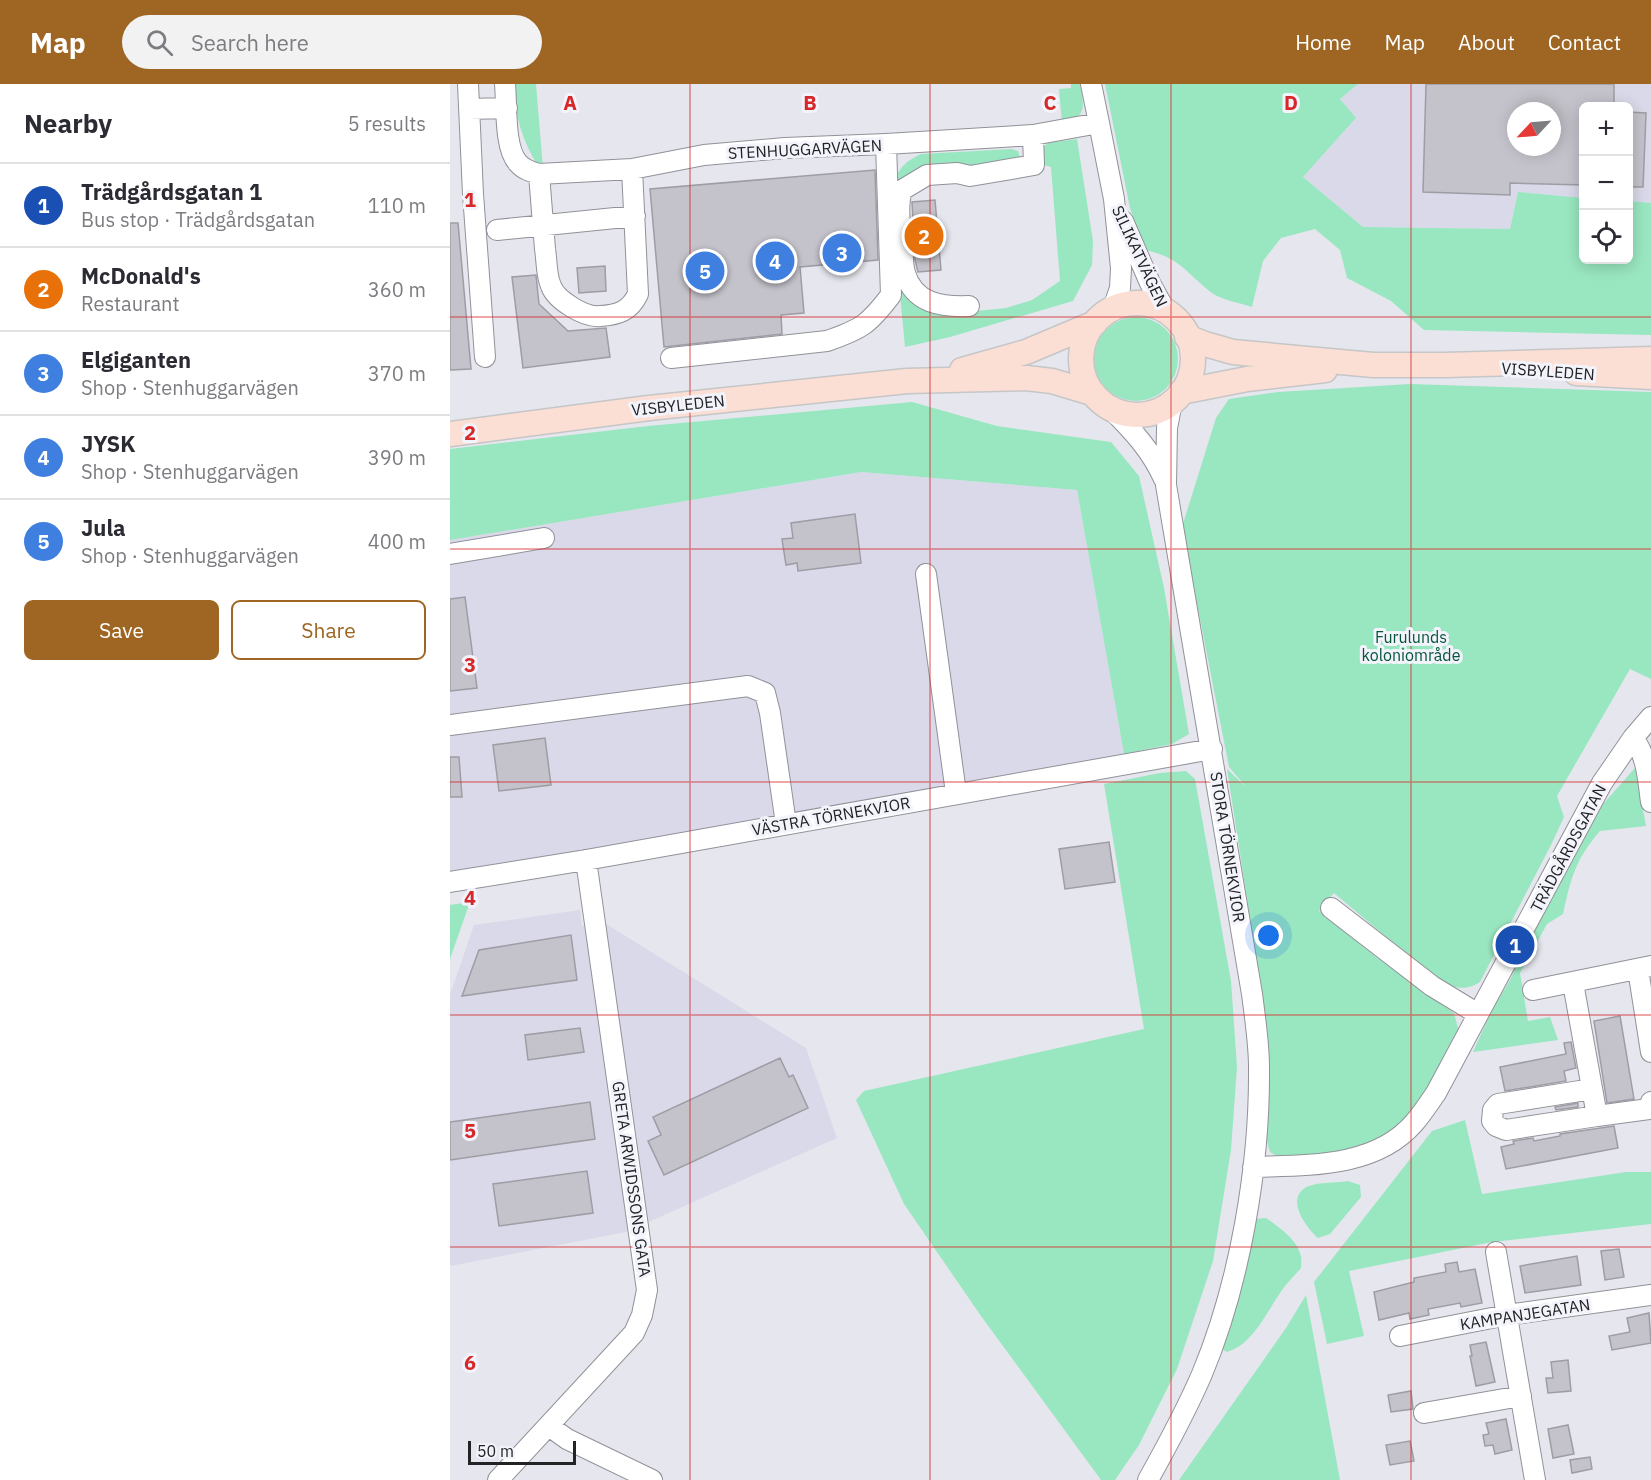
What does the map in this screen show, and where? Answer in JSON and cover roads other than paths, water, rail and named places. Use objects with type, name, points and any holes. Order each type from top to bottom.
[{"type":"main road","points":[[1126,305],[1154,306],[1166,312],[1179,323],[1187,337],[1192,361],[1189,378],[1177,397],[1155,412],[1143,415],[1111,409],[1092,393],[1084,378],[1081,362],[1083,345],[1104,316],[1126,305]]},
{"type":"main road","name":"VISBYLEDEN","points":[[907,381],[1026,352],[1104,316]]},
{"type":"main road","name":"VISBYLEDEN","points":[[1187,337],[1233,352],[1372,364],[1445,365],[1651,359]]},
{"type":"main road","name":"VISBYLEDEN","points":[[1177,397],[1247,379],[1372,364]]},
{"type":"main road","name":"VISBYLEDEN","points":[[1445,365],[1651,378]]},
{"type":"main road","name":"VISBYLEDEN","points":[[450,434],[649,408],[907,381],[1026,378],[1052,381],[1092,393]]},
{"type":"street","points":[[468,84],[473,194],[485,357]]},
{"type":"street","points":[[505,84],[508,135],[517,163],[539,174],[551,287],[575,310],[593,317],[614,315],[627,310],[638,294],[632,169]]},
{"type":"street","points":[[1091,84],[1114,199]]},
{"type":"street","points":[[469,109],[507,108]]},
{"type":"street","name":"STENHUGGARVÄGEN","points":[[539,174],[632,169],[704,155],[785,148],[1033,135],[1099,123]]},
{"type":"street","points":[[969,306],[945,306],[930,302],[908,281],[905,271],[900,199],[902,190],[927,175],[941,172],[970,176],[1034,165],[1033,135]]},
{"type":"street","points":[[671,358],[827,340],[851,333],[872,319],[891,295],[886,144]]},
{"type":"street","name":"SILIKATVÄGEN","points":[[1114,199],[1141,263],[1166,312]]},
{"type":"street","name":"SILIKATVÄGEN","points":[[1104,316],[1121,279],[1114,199]]},
{"type":"street","points":[[497,230],[635,216]]},
{"type":"street","points":[[1166,485],[1167,428],[1177,397]]},
{"type":"street","points":[[1111,409],[1145,444],[1166,485]]},
{"type":"street","name":"STORA TÖRNEKVIOR","points":[[1148,1480],[1202,1375],[1222,1317],[1238,1259],[1253,1167],[1259,1065],[1254,1006],[1166,485]]},
{"type":"street","points":[[450,554],[544,538]]},
{"type":"street","points":[[926,574],[956,793]]},
{"type":"street","points":[[450,725],[748,686],[765,693],[786,824]]},
{"type":"street","name":"TRÄDGÅRDSGATAN","points":[[1253,1167],[1324,1164],[1356,1158],[1388,1144],[1413,1124],[1436,1093],[1602,783],[1633,738],[1651,717]]},
{"type":"street","points":[[1633,738],[1642,753],[1651,802]]},
{"type":"street","name":"VÄSTRA TÖRNEKVIOR","points":[[450,882],[1212,749]]},
{"type":"street","name":"GRETA ARWIDSSONS GATA","points":[[498,1480],[634,1333],[642,1315],[647,1290],[586,860]]},
{"type":"street","points":[[1331,908],[1432,986],[1478,1014]]},
{"type":"street","points":[[1533,990],[1645,968],[1651,1052]]},
{"type":"street","points":[[1573,982],[1597,1116]]},
{"type":"street","points":[[1592,1089],[1498,1104],[1493,1110],[1492,1120],[1496,1126],[1506,1130],[1649,1109],[1651,1102]]},
{"type":"street","points":[[1496,1252],[1535,1480]]},
{"type":"street","name":"KAMPANJEGATAN","points":[[1400,1336],[1507,1315],[1651,1295]]},
{"type":"street","points":[[1424,1413],[1521,1396]]},
{"type":"street","points":[[549,1426],[567,1439],[652,1480]]},
{"type":"place","name":"McDonald's","points":[[924,236]]},
{"type":"place","name":"Elgiganten","points":[[842,253]]},
{"type":"place","name":"JYSK","points":[[775,261]]},
{"type":"place","name":"Jula","points":[[705,271]]},
{"type":"place","name":"Trädgårdsgatan 1","points":[[1515,945]]},
{"type":"park label","name":"Furulunds koloniområde","points":[[1411,646]]}]
